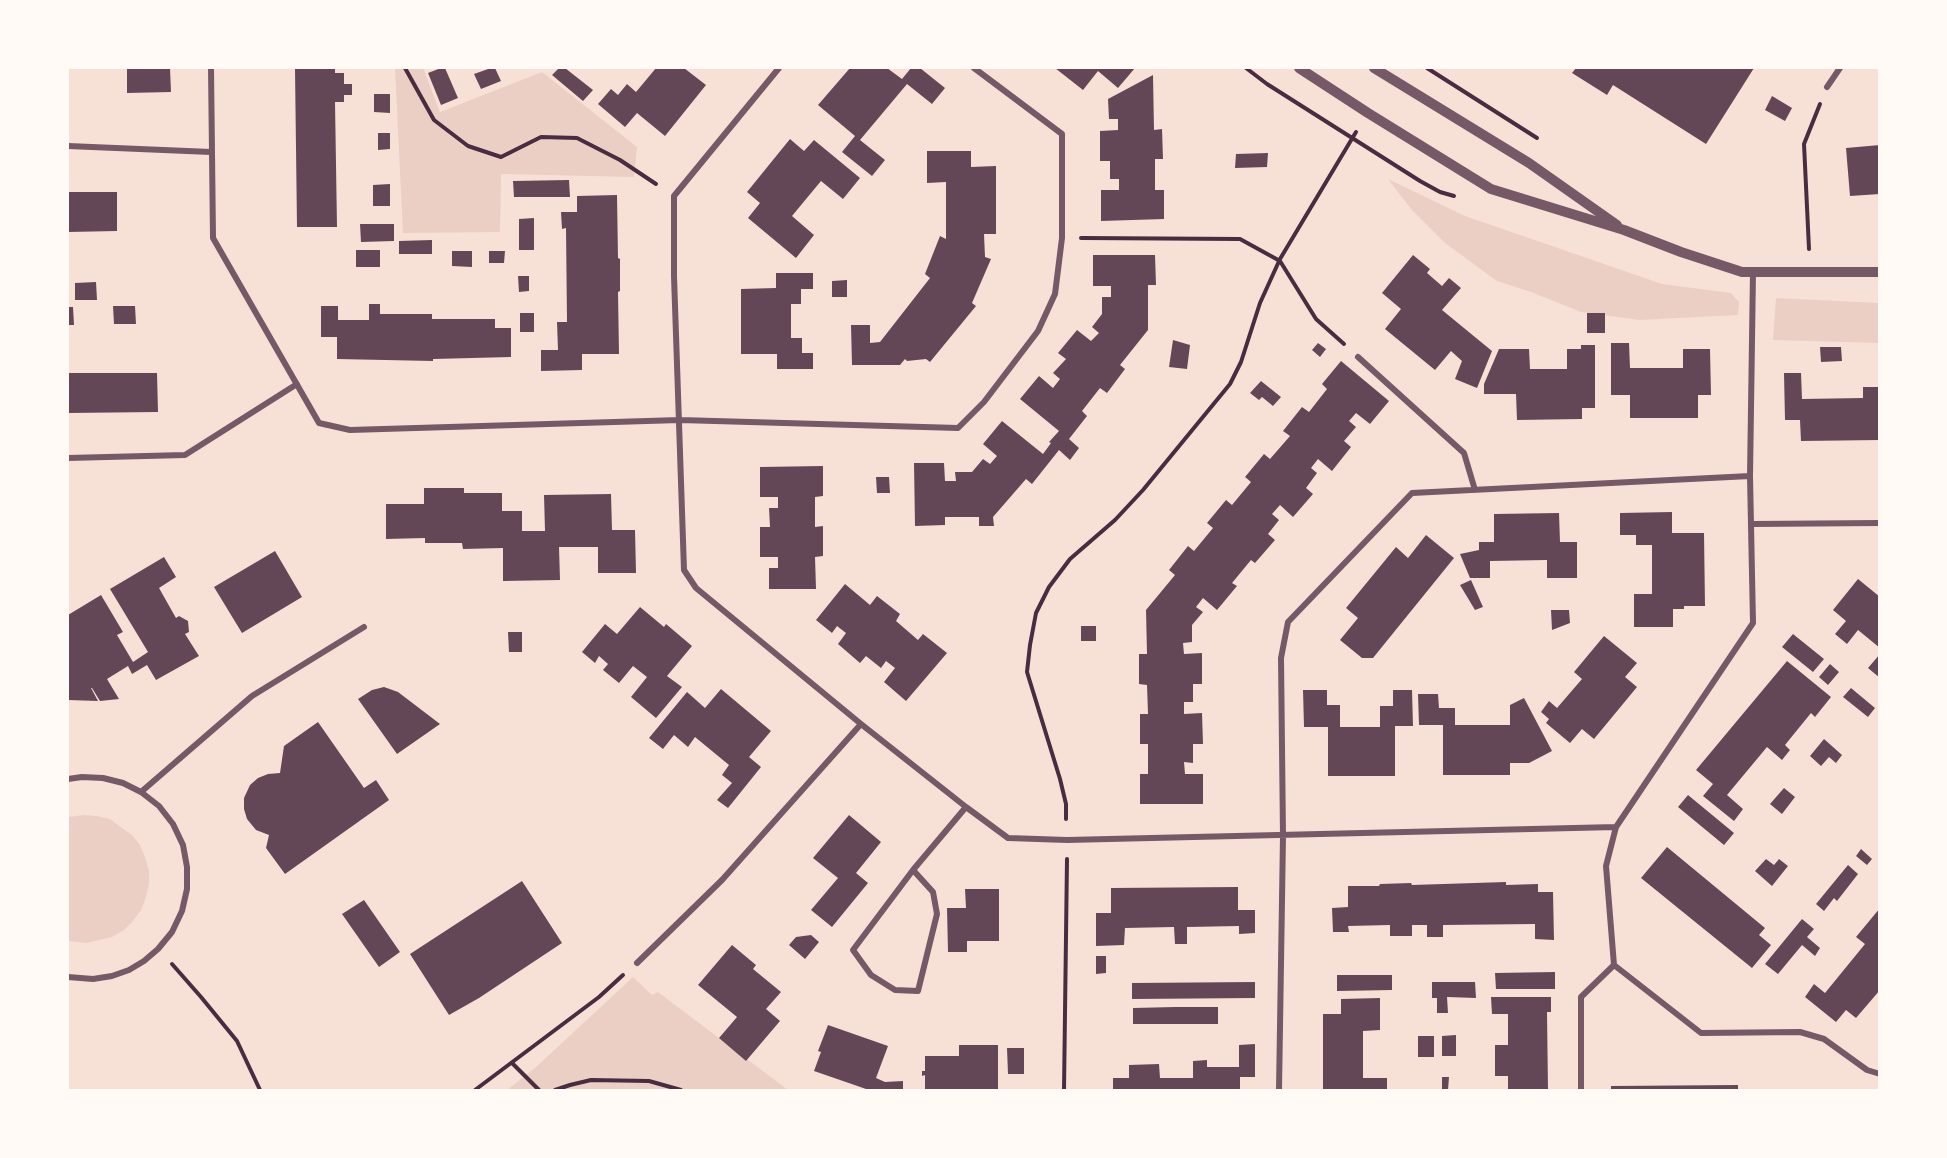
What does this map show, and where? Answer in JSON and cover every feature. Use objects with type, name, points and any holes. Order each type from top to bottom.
[{"type":"street","points":[[210,68],[213,238],[319,423],[350,430],[680,420],[958,428],[984,402],[1038,331],[1054,294],[1062,238],[1062,134],[974,68]]},
{"type":"street","points":[[779,68],[674,196],[674,276],[684,570],[696,588],[861,724],[1008,838],[1067,840],[1616,827]]},
{"type":"street","points":[[1299,68],[1491,189],[1624,230],[1742,272],[1880,272]]},
{"type":"street","points":[[1374,68],[1529,163],[1624,230]]},
{"type":"street","points":[[1827,87],[1840,68]]},
{"type":"street","points":[[68,146],[211,152]]},
{"type":"street","points":[[1753,272],[1750,476],[1753,623],[1616,827],[1606,866],[1614,965],[1701,1033],[1800,1032],[1824,1039],[1867,1070],[1880,1074]]},
{"type":"street","points":[[1358,357],[1464,453],[1475,490]]},
{"type":"street","points":[[68,458],[185,455],[297,384]]},
{"type":"street","points":[[1279,1090],[1283,836],[1281,658],[1288,622],[1412,493],[1750,476]]},
{"type":"street","points":[[1752,524],[1880,523]]},
{"type":"street","points":[[141,792],[252,696],[364,627]]},
{"type":"street","points":[[637,963],[722,880],[861,724]]},
{"type":"street","points":[[68,779],[103,778],[123,783],[141,792],[159,806],[172,824],[183,845],[187,867],[187,889],[182,911],[172,932],[159,949],[129,970],[112,976],[93,979],[68,977]]},
{"type":"street","points":[[913,870],[933,892],[937,914],[918,991],[895,990],[871,975],[853,950],[913,870],[966,807]]},
{"type":"street","points":[[1581,1090],[1581,997],[1614,965]]},
{"type":"path","points":[[405,68],[434,120],[468,146],[501,157],[541,137],[577,138],[621,160],[674,196]]},
{"type":"path","points":[[1811,271],[1804,144],[1827,87]]},
{"type":"path","points":[[1064,1090],[1067,840],[1064,795],[1027,672],[1036,613],[1049,587],[1070,559],[1115,520],[1143,490],[1230,384],[1241,362],[1260,303],[1280,261],[1368,113]]},
{"type":"path","points":[[1062,238],[1240,239],[1280,261],[1316,319],[1358,357]]},
{"type":"path","points":[[159,949],[237,1041],[260,1090]]},
{"type":"path","points":[[475,1090],[599,997],[637,963]]},
{"type":"path","points":[[512,1063],[539,1090]]},
{"type":"path","points":[[555,1090],[591,1080],[649,1081],[681,1090]]},
{"type":"shaded area","points":[[391,68],[423,68],[440,112],[542,72],[637,147],[634,177],[501,174],[500,232],[403,233],[395,69]]},
{"type":"shaded area","points":[[1388,179],[1465,216],[1662,284],[1731,293],[1739,302],[1738,315],[1640,320],[1581,312],[1497,281],[1445,243],[1411,209]]},
{"type":"shaded area","points":[[1776,298],[1879,303],[1879,343],[1773,340]]},
{"type":"shaded area","points":[[84,815],[110,819],[132,835],[140,845],[149,871],[146,897],[133,921],[112,937],[86,943],[68,941],[68,817]]},
{"type":"shaded area","points":[[633,977],[652,995],[658,992],[788,1090],[507,1090],[535,1068]]},
{"type":"building","points":[[127,68],[170,68],[171,92],[127,93]]},
{"type":"building","points":[[335,68],[335,73],[344,73],[344,84],[352,84],[352,95],[344,95],[344,102],[335,102],[337,227],[297,227],[295,69]]},
{"type":"building","points":[[445,68],[458,98],[441,105],[428,73]]},
{"type":"building","points":[[495,68],[501,81],[481,89],[474,74]]},
{"type":"building","points":[[559,68],[565,68],[593,90],[583,101],[552,75]]},
{"type":"building","points":[[656,68],[684,68],[706,85],[665,136],[637,113],[625,127],[598,104],[611,89],[618,95],[627,84],[636,92]]},
{"type":"building","points":[[850,68],[887,68],[902,79],[911,68],[920,68],[945,88],[932,104],[907,84],[860,140],[885,160],[872,176],[842,152],[855,136],[818,105]]},
{"type":"building","points":[[1055,68],[1135,68],[1118,88],[1098,71],[1083,90]]},
{"type":"building","points":[[1576,68],[1754,68],[1706,144],[1613,85],[1607,95],[1572,73]]},
{"type":"building","points":[[1153,75],[1154,130],[1162,129],[1163,159],[1155,159],[1155,190],[1164,190],[1164,219],[1101,221],[1101,190],[1119,190],[1119,179],[1110,179],[1110,161],[1100,161],[1100,131],[1118,130],[1118,119],[1109,119],[1108,99]]},
{"type":"building","points":[[374,94],[390,94],[390,113],[374,112]]},
{"type":"building","points":[[1772,96],[1792,108],[1785,121],[1765,110]]},
{"type":"building","points":[[378,133],[390,133],[390,149],[378,150]]},
{"type":"building","points":[[790,139],[804,151],[814,140],[860,178],[843,199],[821,181],[792,216],[814,235],[796,258],[748,218],[760,203],[747,192]]},
{"type":"building","points":[[1880,145],[1880,194],[1850,196],[1846,148]]},
{"type":"building","points":[[927,151],[971,151],[971,167],[996,166],[996,234],[984,234],[985,257],[991,259],[972,303],[976,306],[930,362],[926,359],[907,361],[905,359],[900,365],[852,365],[851,325],[870,325],[870,343],[880,342],[930,278],[925,274],[940,236],[946,239],[946,182],[927,183]]},
{"type":"building","points":[[1268,153],[1267,167],[1235,168],[1236,154]]},
{"type":"building","points":[[569,180],[570,197],[514,197],[513,181]]},
{"type":"building","points":[[390,184],[390,206],[373,206],[373,185]]},
{"type":"building","points":[[68,192],[117,192],[117,231],[68,232]]},
{"type":"building","points":[[617,195],[618,258],[620,259],[619,354],[582,354],[582,370],[541,371],[541,350],[558,350],[557,322],[567,322],[566,228],[562,229],[561,212],[577,212],[577,196]]},
{"type":"building","points":[[534,218],[534,250],[519,250],[519,219]]},
{"type":"building","points":[[360,224],[394,224],[394,241],[361,242]]},
{"type":"building","points":[[432,240],[432,254],[399,254],[399,241]]},
{"type":"building","points":[[356,250],[380,250],[380,267],[356,267]]},
{"type":"building","points":[[452,251],[472,251],[472,267],[452,266]]},
{"type":"building","points":[[489,251],[505,251],[504,263],[489,263]]},
{"type":"building","points":[[1093,255],[1155,255],[1156,285],[1148,285],[1148,330],[1120,365],[1125,369],[1107,393],[1100,388],[1082,411],[1087,416],[1069,439],[1079,448],[1070,460],[1059,450],[1032,484],[1026,479],[993,517],[994,526],[979,526],[979,517],[945,517],[945,525],[915,526],[914,463],[944,463],[945,481],[956,481],[955,472],[972,472],[983,459],[990,464],[997,456],[983,444],[1002,421],[1043,454],[1051,443],[1049,442],[1059,431],[1020,399],[1039,376],[1053,388],[1060,379],[1053,373],[1066,359],[1058,353],[1077,330],[1091,341],[1099,333],[1092,327],[1102,314],[1102,297],[1111,297],[1111,286],[1093,286]]},
{"type":"building","points":[[1413,255],[1430,269],[1427,273],[1442,286],[1449,278],[1461,288],[1442,310],[1492,351],[1477,388],[1455,379],[1462,361],[1451,351],[1435,370],[1385,329],[1401,309],[1382,293]]},
{"type":"building","points":[[776,273],[813,273],[813,289],[801,289],[801,304],[791,304],[791,338],[802,338],[802,353],[813,353],[813,369],[777,369],[777,354],[741,354],[741,289],[776,288]]},
{"type":"building","points":[[518,276],[529,276],[529,291],[519,292]]},
{"type":"building","points":[[847,280],[847,297],[832,297],[832,281]]},
{"type":"building","points":[[96,282],[97,300],[75,300],[75,283]]},
{"type":"building","points":[[369,304],[380,304],[380,314],[432,314],[432,319],[495,319],[495,328],[511,328],[511,357],[433,359],[433,361],[337,359],[337,337],[321,337],[321,306],[338,306],[338,320],[369,320]]},
{"type":"building","points":[[113,306],[135,306],[136,324],[114,324]]},
{"type":"building","points":[[68,307],[73,307],[74,325],[68,325]]},
{"type":"building","points":[[520,313],[534,313],[534,332],[520,332]]},
{"type":"building","points":[[1587,313],[1605,313],[1605,333],[1587,333]]},
{"type":"building","points":[[1173,340],[1190,345],[1187,369],[1169,367]]},
{"type":"building","points":[[1318,343],[1326,349],[1320,357],[1312,350]]},
{"type":"building","points":[[1611,343],[1629,343],[1630,368],[1683,368],[1683,349],[1710,349],[1711,395],[1698,395],[1698,418],[1630,418],[1630,395],[1611,395]]},
{"type":"building","points":[[1581,345],[1595,345],[1595,408],[1582,408],[1582,419],[1517,420],[1516,394],[1484,394],[1484,384],[1499,349],[1529,349],[1530,369],[1567,369],[1567,349],[1581,349]]},
{"type":"building","points":[[1820,347],[1841,347],[1842,361],[1821,362]]},
{"type":"building","points":[[1341,361],[1389,401],[1370,424],[1356,413],[1349,421],[1356,427],[1344,441],[1351,447],[1332,471],[1318,459],[1311,468],[1317,473],[1306,488],[1313,494],[1293,517],[1280,505],[1272,514],[1279,520],[1268,534],[1275,540],[1255,563],[1251,560],[1232,583],[1237,586],[1217,610],[1203,598],[1196,607],[1203,612],[1192,625],[1192,642],[1183,643],[1184,654],[1202,653],[1202,684],[1193,684],[1193,702],[1184,702],[1184,714],[1202,713],[1203,744],[1193,744],[1193,763],[1184,762],[1185,774],[1203,774],[1203,804],[1140,804],[1140,774],[1148,774],[1148,744],[1140,744],[1140,714],[1148,714],[1147,685],[1139,684],[1139,654],[1147,654],[1146,610],[1175,575],[1169,570],[1188,546],[1194,551],[1213,528],[1207,523],[1226,500],[1232,505],[1251,482],[1245,477],[1264,454],[1270,459],[1290,436],[1283,431],[1302,407],[1309,412],[1327,389],[1322,384]]},
{"type":"building","points":[[68,373],[157,373],[158,412],[68,413]]},
{"type":"building","points":[[1784,373],[1801,373],[1802,399],[1863,398],[1863,387],[1880,387],[1880,440],[1801,441],[1800,420],[1785,420]]},
{"type":"building","points":[[1261,381],[1281,397],[1273,406],[1262,397],[1259,400],[1250,393]]},
{"type":"building","points":[[823,466],[823,496],[815,497],[815,527],[823,526],[823,556],[815,557],[816,589],[769,589],[769,568],[778,568],[778,557],[760,557],[760,527],[770,527],[769,508],[778,508],[778,497],[760,497],[760,467]]},
{"type":"building","points":[[876,477],[889,477],[890,493],[877,493]]},
{"type":"building","points":[[424,488],[464,488],[464,493],[502,493],[502,511],[522,511],[522,531],[545,531],[544,495],[611,494],[612,530],[635,530],[636,573],[598,573],[598,547],[559,547],[560,580],[503,581],[503,548],[463,549],[462,543],[425,543],[425,538],[386,539],[386,504],[424,504]]},
{"type":"building","points":[[1672,512],[1672,533],[1704,533],[1705,606],[1684,606],[1684,609],[1673,609],[1673,627],[1634,627],[1634,594],[1652,594],[1652,545],[1636,545],[1636,535],[1620,535],[1620,513]]},
{"type":"building","points":[[1559,513],[1560,542],[1577,542],[1577,578],[1547,578],[1547,560],[1490,561],[1490,578],[1470,578],[1460,554],[1479,550],[1479,542],[1494,542],[1494,514]]},
{"type":"building","points":[[1426,535],[1454,558],[1373,658],[1362,658],[1340,640],[1358,618],[1346,608],[1396,547],[1408,558]]},
{"type":"building","points":[[275,551],[302,597],[242,633],[214,587]]},
{"type":"building","points":[[164,557],[176,577],[159,588],[176,618],[179,616],[188,621],[189,632],[185,634],[199,656],[156,680],[147,665],[132,674],[128,666],[107,679],[119,699],[100,701],[91,688],[98,701],[68,700],[68,615],[101,595],[123,632],[117,635],[133,662],[148,652],[110,589]]},
{"type":"building","points":[[1858,579],[1880,597],[1880,648],[1858,630],[1847,644],[1835,634],[1846,621],[1833,610]]},
{"type":"building","points":[[1471,580],[1483,607],[1475,610],[1460,585]]},
{"type":"building","points":[[845,584],[870,605],[877,596],[900,614],[896,621],[918,640],[923,634],[947,653],[906,701],[884,682],[895,668],[886,661],[881,668],[866,656],[860,663],[838,644],[846,633],[837,626],[832,633],[816,620]]},
{"type":"building","points":[[640,607],[664,627],[666,624],[692,646],[667,676],[682,687],[656,718],[631,697],[647,677],[633,666],[619,683],[603,670],[608,664],[599,656],[595,663],[582,652],[605,624],[617,634]]},
{"type":"building","points":[[1551,610],[1569,610],[1570,623],[1552,630]]},
{"type":"building","points":[[1081,626],[1096,626],[1096,641],[1081,641]]},
{"type":"building","points":[[508,632],[522,632],[522,652],[509,652]]},
{"type":"building","points":[[1793,634],[1824,659],[1813,672],[1782,647]]},
{"type":"building","points":[[1604,636],[1637,663],[1625,677],[1637,687],[1594,739],[1582,729],[1570,743],[1546,723],[1549,719],[1541,712],[1549,701],[1557,708],[1582,679],[1574,672]]},
{"type":"building","points":[[1880,654],[1880,678],[1868,668]]},
{"type":"building","points":[[1787,661],[1831,697],[1815,717],[1811,713],[1785,745],[1790,750],[1782,760],[1767,747],[1727,795],[1743,809],[1734,821],[1703,796],[1713,784],[1696,770]]},
{"type":"building","points":[[1830,664],[1839,672],[1828,685],[1819,677]]},
{"type":"building","points":[[384,687],[398,692],[440,724],[397,754],[358,699],[372,690]]},
{"type":"building","points":[[1851,688],[1875,708],[1868,717],[1843,697]]},
{"type":"building","points":[[721,689],[771,731],[749,757],[761,767],[728,808],[717,800],[732,783],[722,775],[729,765],[695,737],[688,747],[674,735],[663,749],[649,738],[687,692],[705,708]]},
{"type":"building","points":[[1303,690],[1327,690],[1327,705],[1340,705],[1340,727],[1380,727],[1380,706],[1393,706],[1393,690],[1412,690],[1413,726],[1395,726],[1395,776],[1328,776],[1328,727],[1304,727]]},
{"type":"building","points":[[1418,694],[1438,694],[1439,708],[1455,708],[1455,725],[1510,725],[1510,705],[1524,698],[1552,751],[1529,763],[1510,763],[1510,775],[1443,775],[1443,725],[1419,725]]},
{"type":"building","points":[[318,722],[364,788],[376,780],[389,800],[285,874],[266,848],[269,835],[256,830],[247,819],[244,798],[250,785],[258,778],[280,773],[284,746]]},
{"type":"building","points":[[1824,739],[1842,755],[1836,763],[1829,757],[1821,766],[1810,756]]},
{"type":"building","points":[[1784,788],[1795,797],[1782,814],[1770,804]]},
{"type":"building","points":[[1688,795],[1734,833],[1724,845],[1678,807]]},
{"type":"building","points":[[849,815],[881,842],[856,873],[868,883],[832,927],[811,910],[838,878],[813,858]]},
{"type":"building","points":[[1667,847],[1765,928],[1759,935],[1771,945],[1752,968],[1641,878]]},
{"type":"building","points":[[1861,849],[1872,859],[1867,865],[1856,856]]},
{"type":"building","points":[[1766,859],[1774,865],[1779,859],[1788,866],[1772,886],[1755,871]]},
{"type":"building","points":[[1848,865],[1858,874],[1837,901],[1834,898],[1824,911],[1816,904]]},
{"type":"building","points":[[522,881],[562,943],[449,1015],[410,954]]},
{"type":"building","points":[[1506,882],[1506,885],[1538,884],[1538,892],[1553,892],[1554,940],[1535,939],[1535,924],[1443,925],[1443,937],[1427,937],[1427,925],[1412,925],[1412,936],[1390,936],[1390,925],[1348,926],[1349,932],[1333,932],[1332,908],[1348,907],[1348,886]]},
{"type":"building","points":[[1238,887],[1238,910],[1255,910],[1255,933],[1239,934],[1239,926],[1187,927],[1187,944],[1175,944],[1174,927],[1125,928],[1124,945],[1096,946],[1096,913],[1111,913],[1111,888]]},
{"type":"building","points":[[965,889],[999,889],[999,941],[967,941],[967,952],[948,952],[947,908],[966,908]]},
{"type":"building","points":[[364,900],[400,952],[379,967],[342,914]]},
{"type":"building","points":[[1880,908],[1880,990],[1856,1018],[1846,1010],[1836,1022],[1805,997],[1814,984],[1825,993],[1865,944],[1856,937]]},
{"type":"building","points":[[1802,919],[1814,929],[1807,937],[1820,948],[1815,956],[1802,945],[1778,974],[1765,964]]},
{"type":"building","points":[[811,935],[819,942],[805,959],[789,945],[796,937]]},
{"type":"building","points":[[732,945],[756,965],[753,969],[781,992],[766,1009],[780,1021],[746,1061],[719,1038],[737,1017],[698,985]]},
{"type":"building","points":[[1096,956],[1106,956],[1106,973],[1096,974]]},
{"type":"building","points":[[1555,972],[1555,989],[1496,989],[1495,973]]},
{"type":"building","points":[[1337,975],[1392,975],[1392,990],[1337,991]]},
{"type":"building","points":[[1255,982],[1255,998],[1132,999],[1132,983]]},
{"type":"building","points":[[1432,982],[1475,982],[1476,998],[1447,997],[1448,1013],[1437,1013],[1437,998],[1432,998]]},
{"type":"building","points":[[1491,997],[1551,997],[1551,1012],[1547,1012],[1548,1090],[1508,1090],[1508,1076],[1495,1076],[1495,1045],[1508,1045],[1508,1014],[1492,1014]]},
{"type":"building","points":[[1380,998],[1380,1030],[1363,1031],[1363,1078],[1387,1078],[1387,1090],[1323,1090],[1323,1014],[1341,1014],[1341,999]]},
{"type":"building","points":[[1218,1007],[1218,1024],[1133,1024],[1133,1008]]},
{"type":"building","points":[[828,1025],[888,1046],[876,1078],[885,1082],[903,1081],[903,1090],[869,1090],[814,1071],[821,1052],[818,1051]]},
{"type":"building","points":[[1456,1035],[1456,1056],[1442,1056],[1442,1036]]},
{"type":"building","points":[[1418,1036],[1434,1036],[1434,1057],[1418,1057]]},
{"type":"building","points":[[1255,1044],[1255,1077],[1240,1077],[1240,1090],[1113,1090],[1113,1078],[1129,1078],[1129,1065],[1159,1064],[1160,1078],[1193,1078],[1193,1061],[1207,1060],[1207,1067],[1239,1067],[1239,1045]]},
{"type":"building","points":[[959,1045],[998,1045],[998,1090],[925,1090],[925,1075],[922,1076],[922,1071],[925,1071],[925,1056],[959,1056]]},
{"type":"building","points":[[1007,1048],[1024,1048],[1024,1074],[1008,1074]]},
{"type":"building","points":[[1442,1077],[1449,1077],[1448,1090],[1442,1090]]},
{"type":"building","points":[[1738,1085],[1738,1090],[1611,1090],[1611,1086]]}]
